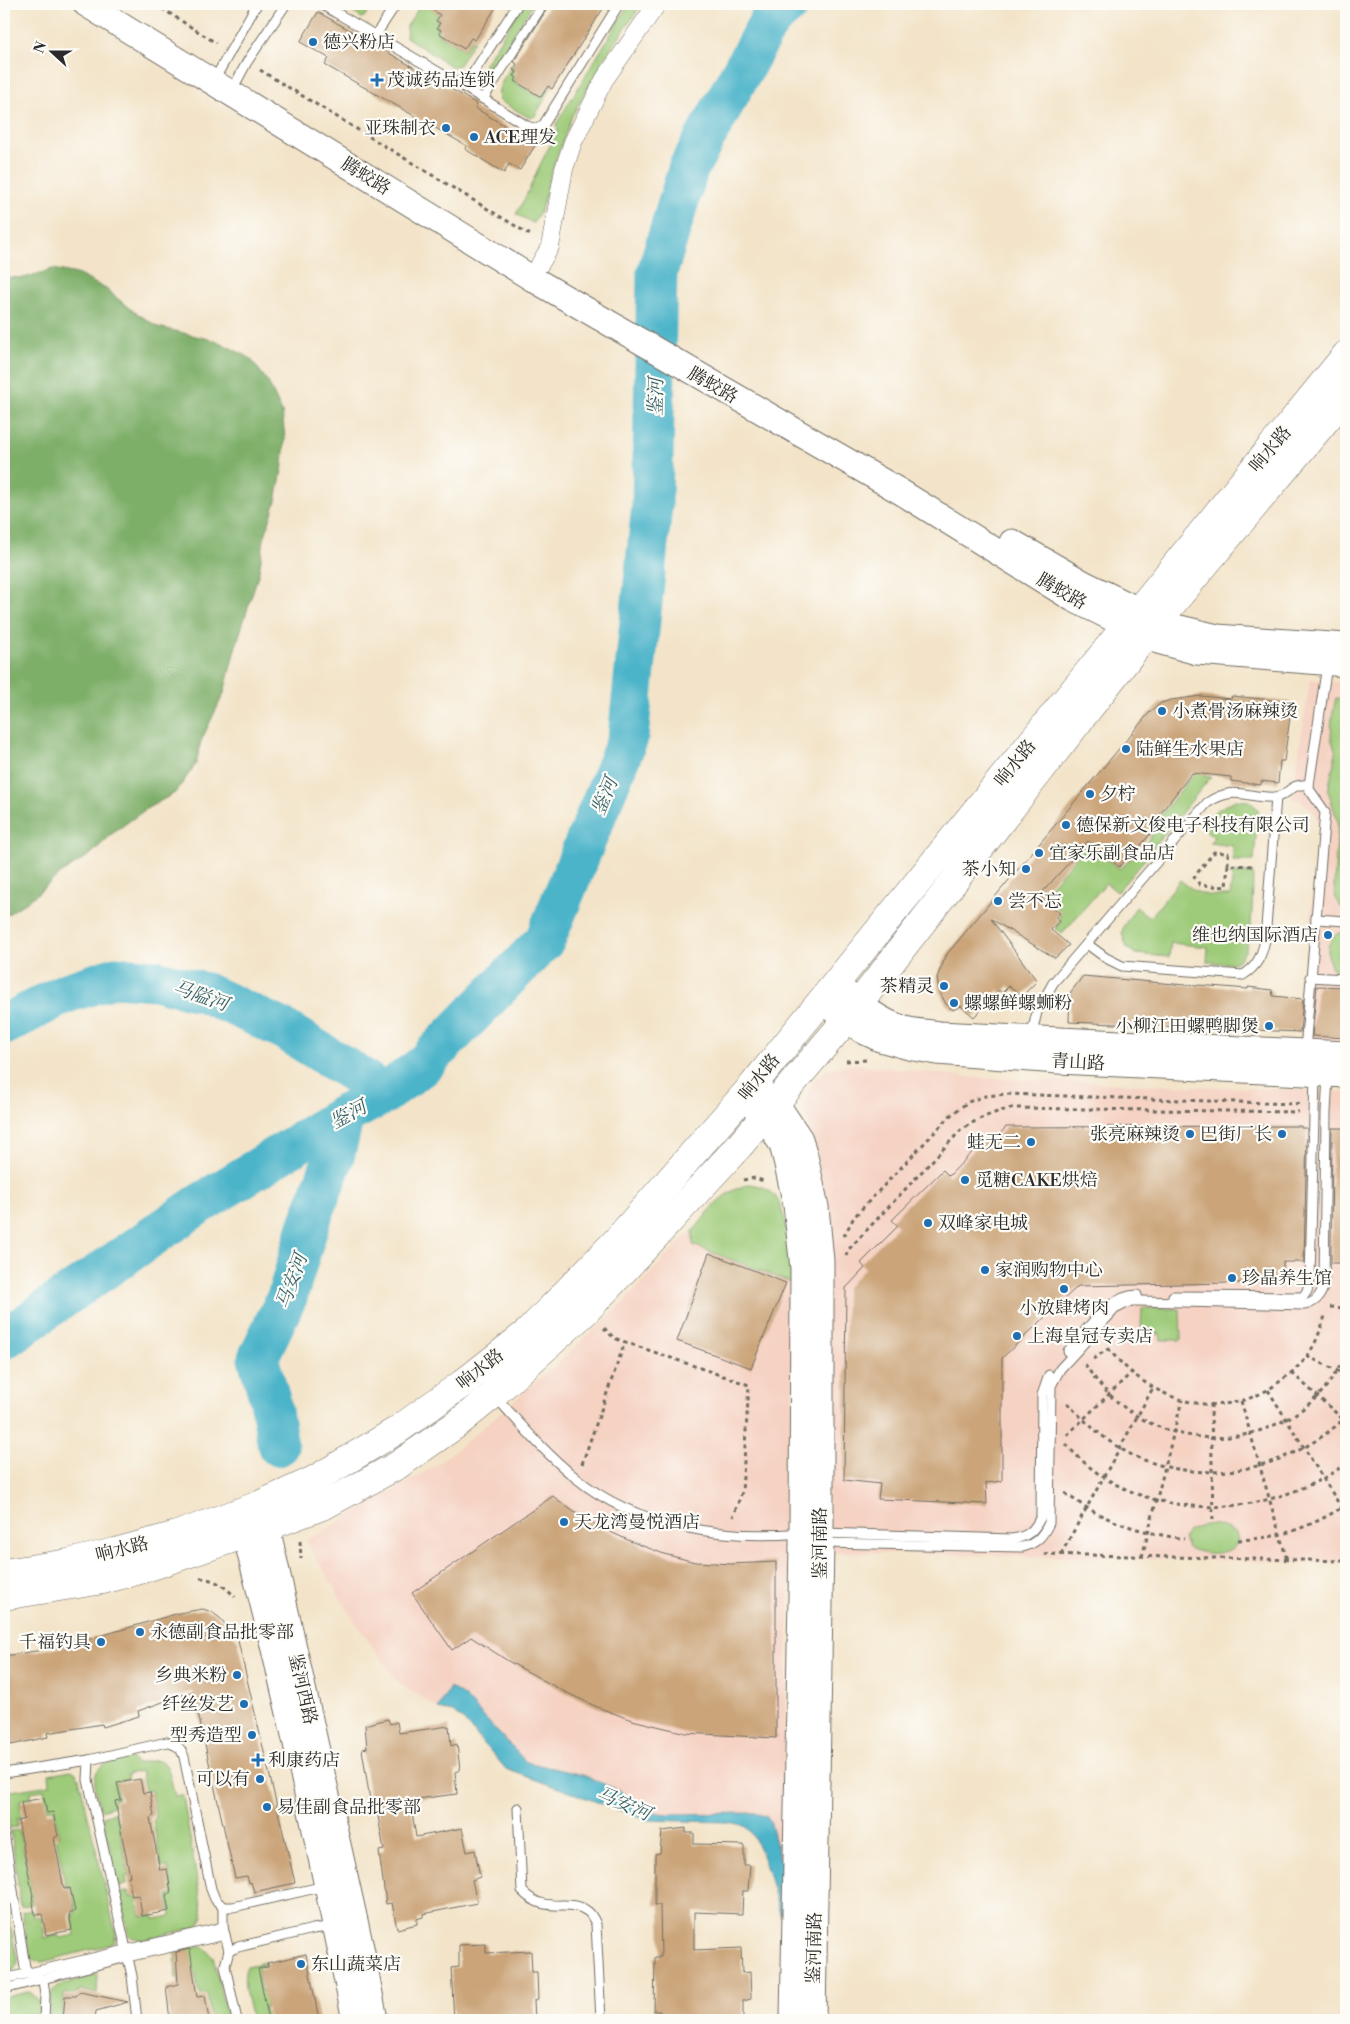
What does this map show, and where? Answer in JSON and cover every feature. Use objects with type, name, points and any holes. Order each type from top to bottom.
[{"type":"main road","name":"腾蛟路","points":[[86,4],[229,74],[574,294],[745,395],[1085,584],[1142,623],[1196,652],[1337,664]]},
{"type":"main road","name":"腾蛟路","points":[[109,4],[545,255],[574,294]]},
{"type":"main road","name":"响水路","points":[[4,1573],[68,1562],[115,1552],[177,1535],[325,1505],[398,1465],[457,1424],[494,1394],[586,1311],[740,1145],[852,1011],[1142,623],[1346,356]]},
{"type":"main road","name":"响水路","points":[[4,1596],[104,1580],[186,1556],[253,1519],[382,1440],[462,1384],[528,1332],[599,1259],[748,1092],[829,993],[1142,623],[1346,396]]},
{"type":"main road","name":"腾蛟路","points":[[1142,623],[1171,626],[1216,637],[1346,646]]},
{"type":"main road","name":"青山路","points":[[829,993],[852,1011],[905,1029],[940,1034],[1031,1039],[1319,1074]]},
{"type":"main road","name":"青山路","points":[[852,1011],[863,1031],[880,1039],[937,1052],[1058,1061],[1319,1074],[1346,1054]]},
{"type":"main road","name":"鉴河南路","points":[[748,1092],[770,1110],[782,1145],[796,1205],[803,1268],[814,1536],[813,2020]]},
{"type":"main road","name":"鉴河西路","points":[[253,1519],[265,1609],[328,1885],[355,2020]]},
{"type":"main road","name":"鉴河西路","points":[[253,1519],[362,1952],[375,2020]]},
{"type":"main road","name":"鉴河南路","points":[[793,2020],[814,1536]]},
{"type":"street","points":[[545,255],[564,169],[573,142],[604,80],[657,4]]},
{"type":"lane","points":[[229,74],[257,4]]},
{"type":"lane","points":[[229,74],[286,4]]},
{"type":"lane","points":[[321,4],[527,126],[540,128],[618,4]]},
{"type":"lane","points":[[375,36],[396,4]]},
{"type":"lane","points":[[464,87],[518,4]]},
{"type":"lane","points":[[482,99],[543,4]]},
{"type":"lane","points":[[494,1394],[524,1429],[576,1479],[597,1493],[627,1508],[673,1526],[699,1531],[1022,1547],[1032,1545],[1045,1532],[1049,1523],[1051,1386],[1060,1369],[1115,1309],[1131,1301],[1304,1305],[1314,1303],[1321,1295],[1324,1285],[1326,1113],[1319,1074],[1310,977],[1325,812],[1309,790],[1309,785],[1337,664]]},
{"type":"lane","points":[[1031,1039],[1037,1012],[1053,983],[1156,860],[1207,803],[1218,795],[1231,792],[1276,796],[1299,784],[1309,785]]},
{"type":"lane","points":[[1087,944],[1106,958],[1122,966],[1243,976],[1250,971],[1256,964],[1263,949],[1276,796]]},
{"type":"lane","points":[[1316,919],[1346,921]]},
{"type":"lane","points":[[1310,977],[1346,979]]},
{"type":"lane","points":[[814,1536],[1022,1538],[1031,1533],[1041,1516],[1042,1409],[1044,1388],[1054,1367],[1113,1303],[1129,1295],[1303,1296],[1307,1291],[1310,1280],[1313,1113],[1319,1074]]},
{"type":"lane","points":[[4,1773],[89,1760],[167,1742],[175,1744],[182,1750],[211,1889],[215,1899],[223,1907],[224,1931],[229,1951],[225,1966],[237,2020]]},
{"type":"lane","points":[[89,1760],[88,1780],[127,1953],[135,1994],[137,2020]]},
{"type":"lane","points":[[518,1808],[522,1891],[532,1901],[546,1905],[577,1907],[588,1911],[596,1924],[601,2020]]},
{"type":"lane","points":[[4,1833],[25,1967],[29,1973],[43,1980]]},
{"type":"lane","points":[[223,1907],[233,1907],[328,1885]]},
{"type":"lane","points":[[229,1951],[238,1947],[313,1929],[336,1926]]},
{"type":"lane","points":[[4,1979],[224,1931]]},
{"type":"lane","points":[[4,1989],[43,1980],[127,1953]]},
{"type":"lane","points":[[43,1980],[45,1995],[44,2020]]},
{"type":"path","points":[[155,4],[229,74],[545,255]]},
{"type":"path","points":[[1214,852],[1228,853],[1228,865],[1226,887],[1200,885],[1194,877],[1214,852]]},
{"type":"path","points":[[1228,865],[1269,867]]},
{"type":"path","points":[[841,1061],[871,1060]]},
{"type":"path","points":[[843,1238],[854,1218],[944,1122],[968,1102],[985,1096],[1007,1094],[1295,1104],[1300,1102],[1319,1074]]},
{"type":"path","points":[[843,1264],[848,1250],[962,1130],[977,1119],[996,1112],[1012,1108],[1313,1113]]},
{"type":"path","points":[[736,1181],[756,1178],[773,1185]]},
{"type":"path","points":[[1104,1342],[1131,1373],[1153,1388],[1182,1400],[1211,1404],[1241,1402],[1268,1390],[1292,1373],[1307,1356],[1320,1330],[1328,1307],[1346,1308]]},
{"type":"path","points":[[603,1326],[614,1338],[749,1385],[742,1492],[727,1532]]},
{"type":"path","points":[[576,1479],[625,1342]]},
{"type":"path","points":[[1307,1356],[1346,1374]]},
{"type":"path","points":[[1082,1360],[1094,1379],[1108,1395],[1120,1406],[1137,1417],[1154,1427],[1174,1433],[1195,1437],[1211,1437],[1234,1436],[1269,1427],[1287,1419],[1318,1396],[1328,1385],[1346,1356]]},
{"type":"path","points":[[1131,1373],[1062,1440],[1075,1454],[1103,1477],[1140,1496],[1196,1506],[1234,1507],[1269,1500],[1309,1487],[1346,1464]]},
{"type":"path","points":[[1066,1401],[1083,1420],[1120,1447],[1142,1459],[1189,1471],[1212,1473],[1260,1466],[1282,1460],[1305,1449],[1345,1420],[1292,1373]]},
{"type":"path","points":[[1061,1554],[1153,1388]]},
{"type":"path","points":[[1268,1390],[1346,1515]]},
{"type":"path","points":[[1142,1557],[1182,1400]]},
{"type":"path","points":[[1241,1402],[1287,1560]]},
{"type":"path","points":[[1211,1404],[1212,1524]]},
{"type":"path","points":[[1061,1489],[1086,1507],[1128,1528],[1184,1539]]},
{"type":"path","points":[[1238,1540],[1258,1539],[1301,1530],[1346,1505]]},
{"type":"path","points":[[302,1564],[300,1543],[304,1535]]},
{"type":"path","points":[[1051,1545],[1051,1554]]},
{"type":"path","points":[[1041,1554],[1346,1561]]},
{"type":"path","points":[[194,1577],[209,1578],[219,1582],[238,1600]]},
{"type":"shaded area","name":"维也纳国际酒店","points":[[1310,679],[1346,683],[1346,1044],[1299,1042],[1319,827],[1314,811],[1301,801],[1292,799]]},
{"type":"shaded area","points":[[854,1064],[979,1078],[1346,1092],[1346,1563],[830,1552],[819,1166],[812,1134],[804,1111],[810,1086],[817,1077],[825,1070]]},
{"type":"shaded area","name":"天龙湾曼悦酒店","points":[[749,1184],[762,1185],[776,1198],[784,1218],[794,1284],[791,1533],[783,1871],[771,1824],[648,1812],[647,1807],[600,1781],[560,1768],[526,1762],[465,1697],[450,1687],[438,1709],[398,1682],[353,1619],[306,1541],[433,1467],[461,1446],[557,1364],[622,1304],[681,1241],[693,1231],[719,1199],[731,1190]]},
{"type":"green space","points":[[339,4],[373,4],[362,18]]},
{"type":"green space","points":[[421,4],[443,4],[437,14],[439,16],[436,22],[439,23],[436,28],[439,30],[437,33],[464,50],[471,40],[474,41],[459,65],[452,67],[406,37],[407,26]]},
{"type":"green space","points":[[523,4],[533,4],[483,83],[481,85],[476,84],[476,78]]},
{"type":"green space","points":[[629,4],[642,4],[605,57],[572,116],[551,173],[541,210],[533,223],[516,214],[556,136],[558,128],[555,126]]},
{"type":"green space","points":[[513,64],[515,65],[512,70],[514,72],[512,76],[516,79],[514,82],[541,98],[548,88],[550,90],[535,116],[530,118],[500,101],[500,87]]},
{"type":"green space","points":[[53,269],[77,274],[106,289],[129,308],[158,327],[217,341],[250,358],[268,382],[282,412],[285,438],[283,465],[276,501],[264,539],[259,572],[235,649],[224,693],[201,741],[196,764],[175,793],[146,809],[113,833],[91,854],[60,874],[33,897],[4,917],[4,277],[24,278]]},
{"type":"green space","points":[[1336,698],[1346,699],[1346,790],[1340,800],[1346,806],[1346,910],[1338,903],[1335,893],[1338,822],[1328,791],[1336,752],[1331,738],[1332,716]]},
{"type":"green space","points":[[1206,762],[1204,776],[1211,777],[1151,850],[1145,844],[1162,822],[1158,819],[1201,765]]},
{"type":"green space","points":[[1235,800],[1249,801],[1258,809],[1254,861],[1233,861],[1233,846],[1210,843],[1214,837],[1200,826],[1215,811]]},
{"type":"green space","points":[[1094,836],[1104,849],[1100,854],[1120,869],[1138,852],[1146,858],[1117,892],[1106,883],[1062,934],[1055,928],[1061,921],[1058,918],[1062,912],[1042,896]]},
{"type":"green space","points":[[1233,873],[1253,873],[1249,936],[1246,948],[1241,957],[1235,962],[1207,962],[1208,947],[1171,943],[1169,957],[1136,954],[1127,948],[1122,933],[1123,927],[1136,907],[1150,918],[1180,880],[1203,894],[1230,896]]},
{"type":"green space","points":[[1346,931],[1345,972],[1332,968],[1328,950],[1331,940]]},
{"type":"green space","points":[[749,1184],[767,1189],[776,1197],[780,1204],[786,1226],[794,1284],[693,1245],[693,1231],[717,1203],[738,1188]]},
{"type":"green space","points":[[1142,1308],[1180,1309],[1181,1340],[1161,1340],[1160,1334],[1147,1333],[1141,1327]]},
{"type":"green space","points":[[1213,1524],[1236,1533],[1238,1540],[1235,1546],[1218,1553],[1200,1552],[1188,1548],[1184,1539],[1188,1531]]},
{"type":"green space","points":[[132,1758],[136,1764],[148,1761],[162,1762],[168,1769],[175,1796],[183,1796],[203,1917],[198,1926],[193,1928],[142,1940],[131,1937],[128,1933],[120,1894],[129,1891],[130,1897],[137,1897],[141,1917],[154,1915],[155,1919],[171,1916],[168,1896],[173,1894],[168,1867],[161,1867],[153,1820],[156,1818],[151,1790],[145,1791],[141,1771],[128,1774],[128,1779],[116,1782],[118,1799],[113,1799],[114,1806],[101,1810],[95,1786],[96,1774],[104,1765]]},
{"type":"green space","points":[[71,1770],[79,1778],[116,1934],[114,1942],[109,1945],[42,1962],[36,1961],[30,1956],[22,1912],[32,1910],[34,1917],[41,1917],[45,1938],[58,1935],[60,1938],[75,1935],[72,1915],[76,1913],[72,1887],[66,1887],[56,1839],[59,1837],[54,1809],[48,1810],[44,1790],[31,1792],[31,1798],[20,1800],[21,1818],[17,1818],[17,1827],[10,1828],[5,1792],[50,1785],[49,1774]]},
{"type":"green space","points":[[115,1812],[117,1822],[124,1821],[125,1826],[120,1828],[123,1848],[133,1846],[134,1848],[124,1851],[128,1871],[133,1870],[133,1874],[126,1876],[127,1884],[118,1887],[103,1816]]},
{"type":"green space","points":[[19,1830],[21,1841],[28,1840],[23,1848],[27,1866],[38,1865],[28,1871],[32,1889],[37,1894],[31,1895],[32,1904],[21,1907],[11,1831]]},
{"type":"green space","points":[[4,1892],[18,1963],[13,1971],[4,1974]]},
{"type":"green space","points":[[203,1946],[213,1956],[227,2020],[211,2020],[207,1994],[199,1994],[195,1973],[176,1978],[175,1952]]},
{"type":"green space","points":[[265,1962],[266,1965],[257,1967],[261,1991],[266,1990],[269,2004],[264,2007],[266,2020],[252,2020],[246,1993],[245,1972],[247,1966]]},
{"type":"green space","points":[[98,1974],[97,1994],[81,1990],[75,1994],[64,1994],[62,2016],[58,2020],[50,2020],[50,1997],[57,1986]]},
{"type":"green space","points":[[29,1992],[38,2001],[40,2020],[4,2020],[4,1997]]},
{"type":"water","points":[[450,1687],[465,1697],[526,1762],[583,1775],[620,1791],[647,1807],[648,1812],[670,1814],[755,1813],[767,1817],[771,1824],[783,1871],[781,1917],[762,1854],[750,1832],[744,1826],[725,1822],[647,1820],[506,1769],[464,1721],[453,1712],[438,1709]]},
{"type":"building","points":[[423,4],[498,4],[475,40],[471,38],[464,49],[439,33],[441,30],[437,28],[440,23],[436,21],[440,15]]},
{"type":"building","points":[[550,4],[606,4],[552,89],[548,86],[541,97],[515,81],[517,78],[514,76],[517,72],[513,70],[517,64],[514,62]]},
{"type":"building","points":[[318,12],[477,104],[475,108],[536,144],[520,170],[509,164],[504,173],[465,149],[467,146],[325,65],[329,58],[300,42]]},
{"type":"building","points":[[1201,696],[1231,699],[1232,696],[1292,702],[1284,761],[1280,761],[1278,783],[1261,781],[1261,785],[1231,781],[1231,777],[1192,773],[1156,819],[1160,822],[1128,861],[1126,859],[1119,867],[1088,841],[1039,896],[1060,913],[1055,918],[1059,921],[1051,930],[1069,945],[1055,958],[991,919],[1037,981],[1022,996],[1009,986],[1002,993],[999,990],[974,1017],[961,1006],[953,1010],[946,1004],[939,991],[937,977],[947,954],[1149,713],[1161,703]]},
{"type":"building","points":[[1083,976],[1197,986],[1248,989],[1248,987],[1272,990],[1273,996],[1303,999],[1300,1032],[1069,1022],[1070,993]]},
{"type":"building","points":[[1317,986],[1346,987],[1346,1038],[1312,1036]]},
{"type":"building","points":[[1301,1126],[1301,1128],[1307,1128],[1304,1262],[1283,1262],[1283,1282],[1078,1286],[1002,1358],[1002,1481],[986,1483],[987,1504],[878,1499],[880,1484],[844,1480],[846,1288],[865,1268],[861,1263],[898,1226],[892,1220],[943,1170],[949,1176],[986,1138],[992,1143],[1006,1127]]},
{"type":"building","points":[[1332,1128],[1346,1128],[1346,1263],[1331,1263]]},
{"type":"building","points":[[709,1253],[786,1283],[751,1368],[677,1341]]},
{"type":"building","points":[[553,1496],[574,1512],[602,1528],[664,1554],[695,1562],[731,1564],[776,1562],[776,1738],[686,1733],[632,1720],[597,1707],[563,1691],[508,1661],[471,1637],[452,1650],[412,1593]]},
{"type":"building","points":[[203,1609],[212,1612],[221,1619],[238,1641],[295,1883],[254,1892],[247,1876],[235,1878],[193,1691],[138,1711],[139,1716],[103,1727],[102,1724],[47,1733],[48,1737],[11,1745],[10,1742],[4,1742],[4,1656],[62,1647],[179,1613]]},
{"type":"building","points":[[388,1719],[390,1724],[397,1722],[399,1733],[449,1726],[451,1746],[457,1744],[460,1770],[455,1772],[457,1794],[410,1800],[416,1837],[462,1828],[467,1852],[475,1850],[480,1877],[472,1880],[477,1903],[423,1914],[423,1917],[417,1919],[417,1924],[397,1929],[392,1903],[386,1904],[379,1851],[384,1850],[375,1799],[370,1800],[362,1749],[367,1748],[365,1725]]},
{"type":"building","points":[[140,1779],[143,1793],[150,1792],[154,1816],[150,1818],[160,1870],[167,1869],[171,1892],[166,1895],[169,1911],[142,1916],[139,1895],[132,1896],[128,1876],[130,1876],[115,1801],[121,1800],[117,1783]]},
{"type":"building","points":[[44,1798],[47,1813],[53,1812],[58,1836],[54,1838],[64,1889],[70,1888],[75,1911],[69,1914],[72,1930],[46,1935],[42,1914],[35,1915],[18,1821],[24,1819],[21,1802]]},
{"type":"building","points":[[686,1828],[686,1833],[694,1833],[694,1844],[744,1845],[744,1865],[750,1865],[748,1891],[743,1891],[742,1914],[694,1912],[694,1950],[741,1948],[742,1973],[750,1972],[751,1999],[743,2001],[743,2020],[660,2020],[660,2011],[654,2011],[655,1957],[661,1957],[660,1905],[655,1905],[655,1854],[660,1853],[662,1831]]},
{"type":"building","points":[[486,1944],[486,1953],[531,1951],[532,1972],[537,1972],[538,1999],[534,2000],[535,2020],[454,2020],[451,1968],[459,1967],[459,1945]]},
{"type":"building","points":[[190,1949],[197,1997],[205,1996],[209,2020],[170,2020],[166,1987],[178,1984],[176,1952]]},
{"type":"building","points":[[306,1954],[319,2020],[269,2020],[258,1969],[268,1967],[267,1963]]},
{"type":"building","points":[[80,1992],[128,2002],[96,2011],[95,2020],[63,2020],[65,1996],[76,1996]]},
{"type":"waterway","name":"鉴河","points":[[4,1339],[195,1207],[344,1115],[384,1094],[421,1067],[545,940],[628,738],[652,505],[657,273],[689,167],[770,20],[789,4]]},
{"type":"waterway","name":"马隘河","points":[[4,1025],[66,993],[116,977],[155,980],[206,993],[283,1029],[356,1074],[384,1094]]},
{"type":"waterway","name":"马安河","points":[[278,1446],[270,1400],[258,1358],[287,1297],[308,1227],[334,1157],[344,1115]]},
{"type":"place","name":"德兴粉店","points":[[313,42]]},
{"type":"place","name":"茂诚药品连锁","points":[[377,80]]},
{"type":"place","name":"亚珠制衣","points":[[446,128]]},
{"type":"place","name":"ACE理发","points":[[474,137]]},
{"type":"place","name":"小煮骨汤麻辣烫","points":[[1162,711]]},
{"type":"place","name":"陆鲜生水果店","points":[[1126,749]]},
{"type":"place","name":"夕柠","points":[[1090,794]]},
{"type":"place","name":"德保新文俊电子科技有限公司","points":[[1066,825]]},
{"type":"place","name":"宜家乐副食品店","points":[[1039,853]]},
{"type":"place","name":"茶小知","points":[[1026,869]]},
{"type":"place","name":"尝不忘","points":[[998,901]]},
{"type":"place","name":"维也纳国际酒店","points":[[1328,935]]},
{"type":"place","name":"茶精灵","points":[[944,986]]},
{"type":"place","name":"螺螺鲜螺蛳粉","points":[[954,1003]]},
{"type":"place","name":"小柳江田螺鸭脚煲","points":[[1269,1026]]},
{"type":"place","name":"张亮麻辣烫","points":[[1190,1134]]},
{"type":"place","name":"巴街厂长","points":[[1282,1134]]},
{"type":"place","name":"蛙无二","points":[[1031,1142]]},
{"type":"place","name":"觅糖CAKE烘焙","points":[[965,1180]]},
{"type":"place","name":"双峰家电城","points":[[928,1223]]},
{"type":"place","name":"家润购物中心","points":[[985,1270]]},
{"type":"place","name":"珍晶养生馆","points":[[1232,1278]]},
{"type":"place","name":"小放肆烤肉","points":[[1064,1289]]},
{"type":"place","name":"上海皇冠专卖店","points":[[1017,1336]]},
{"type":"place","name":"天龙湾曼悦酒店","points":[[564,1522]]},
{"type":"place","name":"永德副食品批零部","points":[[140,1632]]},
{"type":"place","name":"千福钓具","points":[[101,1642]]},
{"type":"place","name":"乡典米粉","points":[[237,1675]]},
{"type":"place","name":"纤丝发艺","points":[[244,1704]]},
{"type":"place","name":"型秀造型","points":[[252,1735]]},
{"type":"place","name":"利康药店","points":[[258,1760]]},
{"type":"place","name":"可以有","points":[[260,1779]]},
{"type":"place","name":"易佳副食品批零部","points":[[267,1807]]},
{"type":"place","name":"东山蔬菜店","points":[[301,1964]]}]
